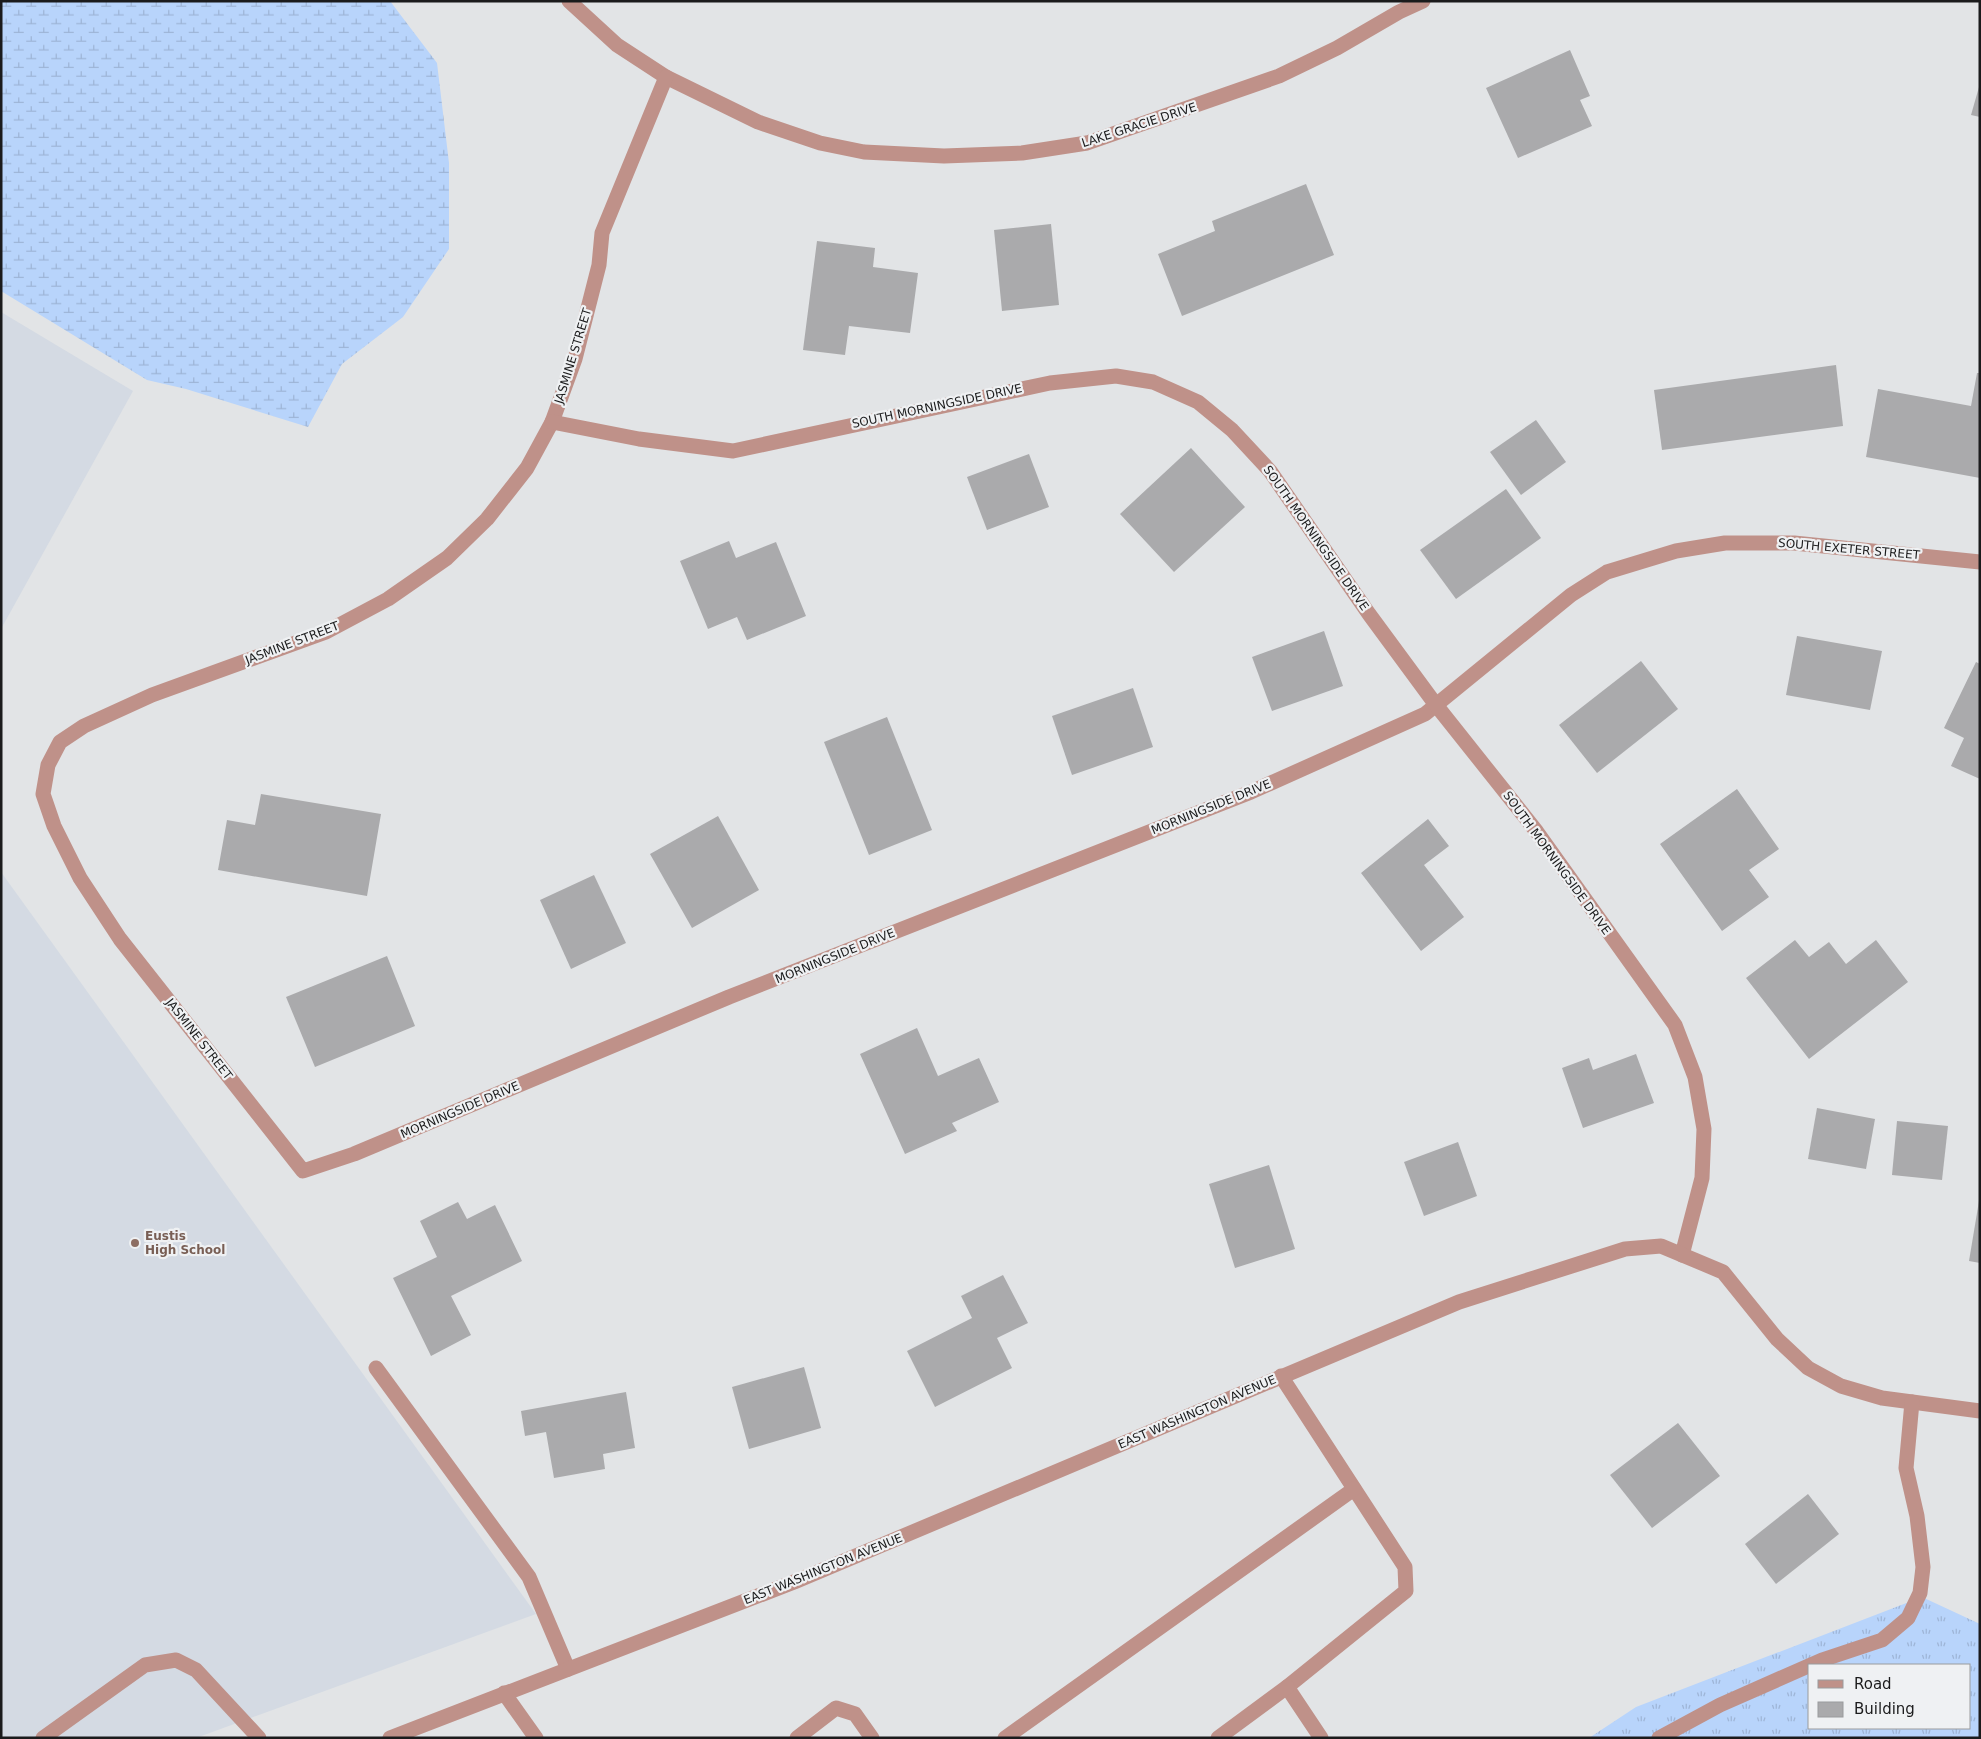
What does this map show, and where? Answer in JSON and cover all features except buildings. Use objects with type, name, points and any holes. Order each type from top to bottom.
[{"type":"street","points":[[569,1],[617,45],[666,77]]},
{"type":"street","name":"LAKE GRACIE DRIVE","points":[[666,77],[758,122],[820,142],[864,152],[934,156],[1022,153],[1087,143],[1279,76],[1337,48],[1399,12],[1422,1]]},
{"type":"street","name":"JASMINE STREET","points":[[254,1109],[120,939],[80,878],[54,826],[44,794],[48,765],[60,742],[84,726],[152,695],[326,632],[388,599],[447,558],[488,519],[527,468],[552,422],[574,359],[599,265],[602,233],[666,77]]},
{"type":"street","name":"SOUTH MORNINGSIDE DRIVE","points":[[552,422],[639,438],[733,451],[1050,383],[1116,376],[1153,382],[1198,402],[1232,430],[1270,471],[1369,614],[1436,705],[1537,832],[1675,1025],[1695,1077],[1704,1129],[1702,1178],[1682,1255]]},
{"type":"street","name":"SOUTH EXETER STREET","points":[[1436,705],[1571,595],[1607,572],[1676,551],[1725,543],[1794,543],[1980,562]]},
{"type":"street","name":"MORNINGSIDE DRIVE","points":[[254,1109],[303,1171],[354,1154],[730,997],[1251,792],[1425,714],[1436,705]]},
{"type":"street","name":"EAST WASHINGTON AVENUE","points":[[390,1738],[794,1582],[1459,1302],[1625,1248],[1661,1246],[1723,1272],[1777,1339],[1808,1368],[1840,1386],[1882,1398],[1980,1411]]},
{"type":"street","points":[[376,1368],[507,1543],[529,1577],[568,1669]]},
{"type":"street","points":[[1218,1738],[1287,1687],[1406,1591],[1405,1567],[1281,1376]]},
{"type":"street","points":[[1813,1664],[1882,1640],[1908,1618],[1920,1593],[1923,1567],[1917,1516],[1906,1468],[1912,1402]]},
{"type":"street","points":[[1005,1738],[1354,1489]]},
{"type":"street","points":[[43,1738],[145,1665],[176,1660],[196,1670],[259,1738]]},
{"type":"street","points":[[1659,1738],[1720,1704],[1808,1666]]},
{"type":"street","points":[[1287,1687],[1321,1738]]},
{"type":"street","points":[[504,1694],[536,1738]]},
{"type":"street","points":[[797,1738],[836,1708],[855,1714],[872,1738]]},
{"type":"shaded area","points":[[1,312],[133,391],[1,629]]},
{"type":"shaded area","name":"Eustis High School","points":[[1,872],[536,1614],[196,1738],[1,1738]]},
{"type":"green space","points":[[1,1],[390,1],[437,63],[449,163],[449,249],[403,317],[342,364],[308,427],[186,389],[147,380],[1,291]]},
{"type":"green space","points":[[1922,1597],[1980,1624],[1980,1738],[1589,1738],[1636,1707]]},
{"type":"place","name":"Eustis High School","points":[[135,1243]]}]
